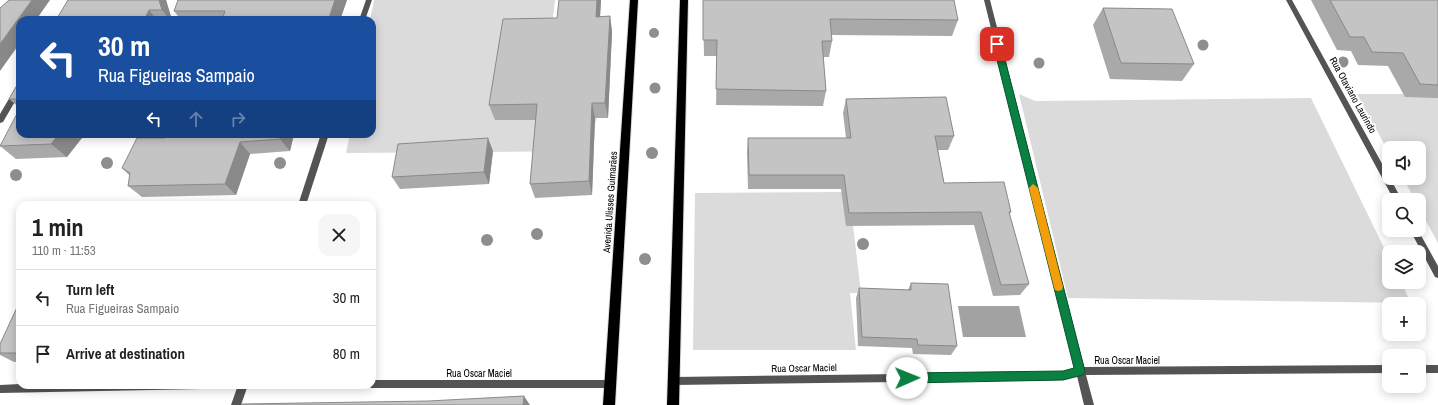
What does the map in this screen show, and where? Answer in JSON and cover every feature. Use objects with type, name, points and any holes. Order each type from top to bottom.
[{"type":"main road","name":"Avenida Ulisses Guimarães","points":[[609,405],[634,0]]},
{"type":"main road","points":[[674,405],[684,0]]},
{"type":"street","points":[[363,16],[369,0]]},
{"type":"street","points":[[986,0],[1089,405]]},
{"type":"street","name":"Rua Otaviano Laurindo","points":[[1289,0],[1394,193]]},
{"type":"street","points":[[0,120],[16,94]]},
{"type":"street","points":[[303,201],[324,138]]},
{"type":"street","points":[[1418,237],[1438,274]]},
{"type":"street","name":"Rua Oscar Maciel","points":[[674,381],[1055,376],[1080,371],[1382,369]]},
{"type":"street","points":[[1426,369],[1438,369]]},
{"type":"street","name":"Rua Oscar Maciel","points":[[376,384],[610,384]]},
{"type":"street","points":[[0,389],[16,389]]},
{"type":"street","points":[[236,405],[242,389]]},
{"type":"shaded area","points":[[374,0],[555,0],[551,34],[597,118],[586,151],[346,153],[349,138],[376,138],[376,16],[371,16]]},
{"type":"shaded area","points":[[1019,94],[1035,101],[1311,98],[1383,245],[1382,289],[1404,289],[1408,297],[1382,297],[1382,303],[1068,298]]},
{"type":"shaded area","points":[[1357,94],[1438,94],[1438,243],[1426,221],[1426,193],[1411,193],[1407,185],[1426,185],[1426,141],[1382,141]]},
{"type":"shaded area","points":[[843,192],[853,225],[861,293],[850,293],[856,350],[693,350],[695,193]]},
{"type":"shaded area","points":[[958,306],[1019,306],[1026,337],[963,337]]},
{"type":"building","points":[[9,0],[32,0],[20,16],[16,16],[16,22],[0,44],[0,8]]},
{"type":"building","points":[[68,0],[159,0],[162,10],[149,10],[146,16],[58,16]]},
{"type":"building","points":[[178,0],[335,0],[330,16],[223,16],[225,11],[174,11]]},
{"type":"building","points":[[559,0],[597,0],[596,17],[610,16],[605,103],[592,103],[589,181],[530,184],[537,104],[489,105],[503,19],[557,18]]},
{"type":"building","points":[[703,0],[954,0],[958,20],[830,19],[832,41],[822,41],[826,91],[716,89],[717,40],[703,40]]},
{"type":"building","points":[[1330,0],[1438,0],[1438,85],[1420,84],[1403,53],[1372,52],[1364,37],[1350,37]]},
{"type":"building","points":[[1103,8],[1172,9],[1194,64],[1121,63]]},
{"type":"building","points":[[16,87],[16,99],[9,99]]},
{"type":"building","points":[[946,97],[954,136],[935,136],[944,183],[1004,182],[1011,212],[1009,212],[1029,284],[1001,285],[981,212],[849,213],[844,175],[749,175],[748,138],[851,138],[846,99]]},
{"type":"building","points":[[16,116],[16,138],[56,138],[51,144],[0,146]]},
{"type":"building","points":[[137,138],[280,138],[240,142],[225,184],[128,186],[130,173],[122,168]]},
{"type":"building","points":[[488,138],[484,172],[392,177],[398,144]]},
{"type":"building","points":[[911,283],[948,284],[957,346],[918,345],[917,339],[862,337],[859,288],[911,290]]},
{"type":"building","points":[[16,310],[16,353],[0,353],[0,344]]},
{"type":"building","points":[[524,396],[523,405],[241,405],[428,401]]},
{"type":"slow traffic","points":[[1033,188],[1058,287]]},
{"type":"route","points":[[907,378],[1063,376],[1080,371],[997,44]]}]
